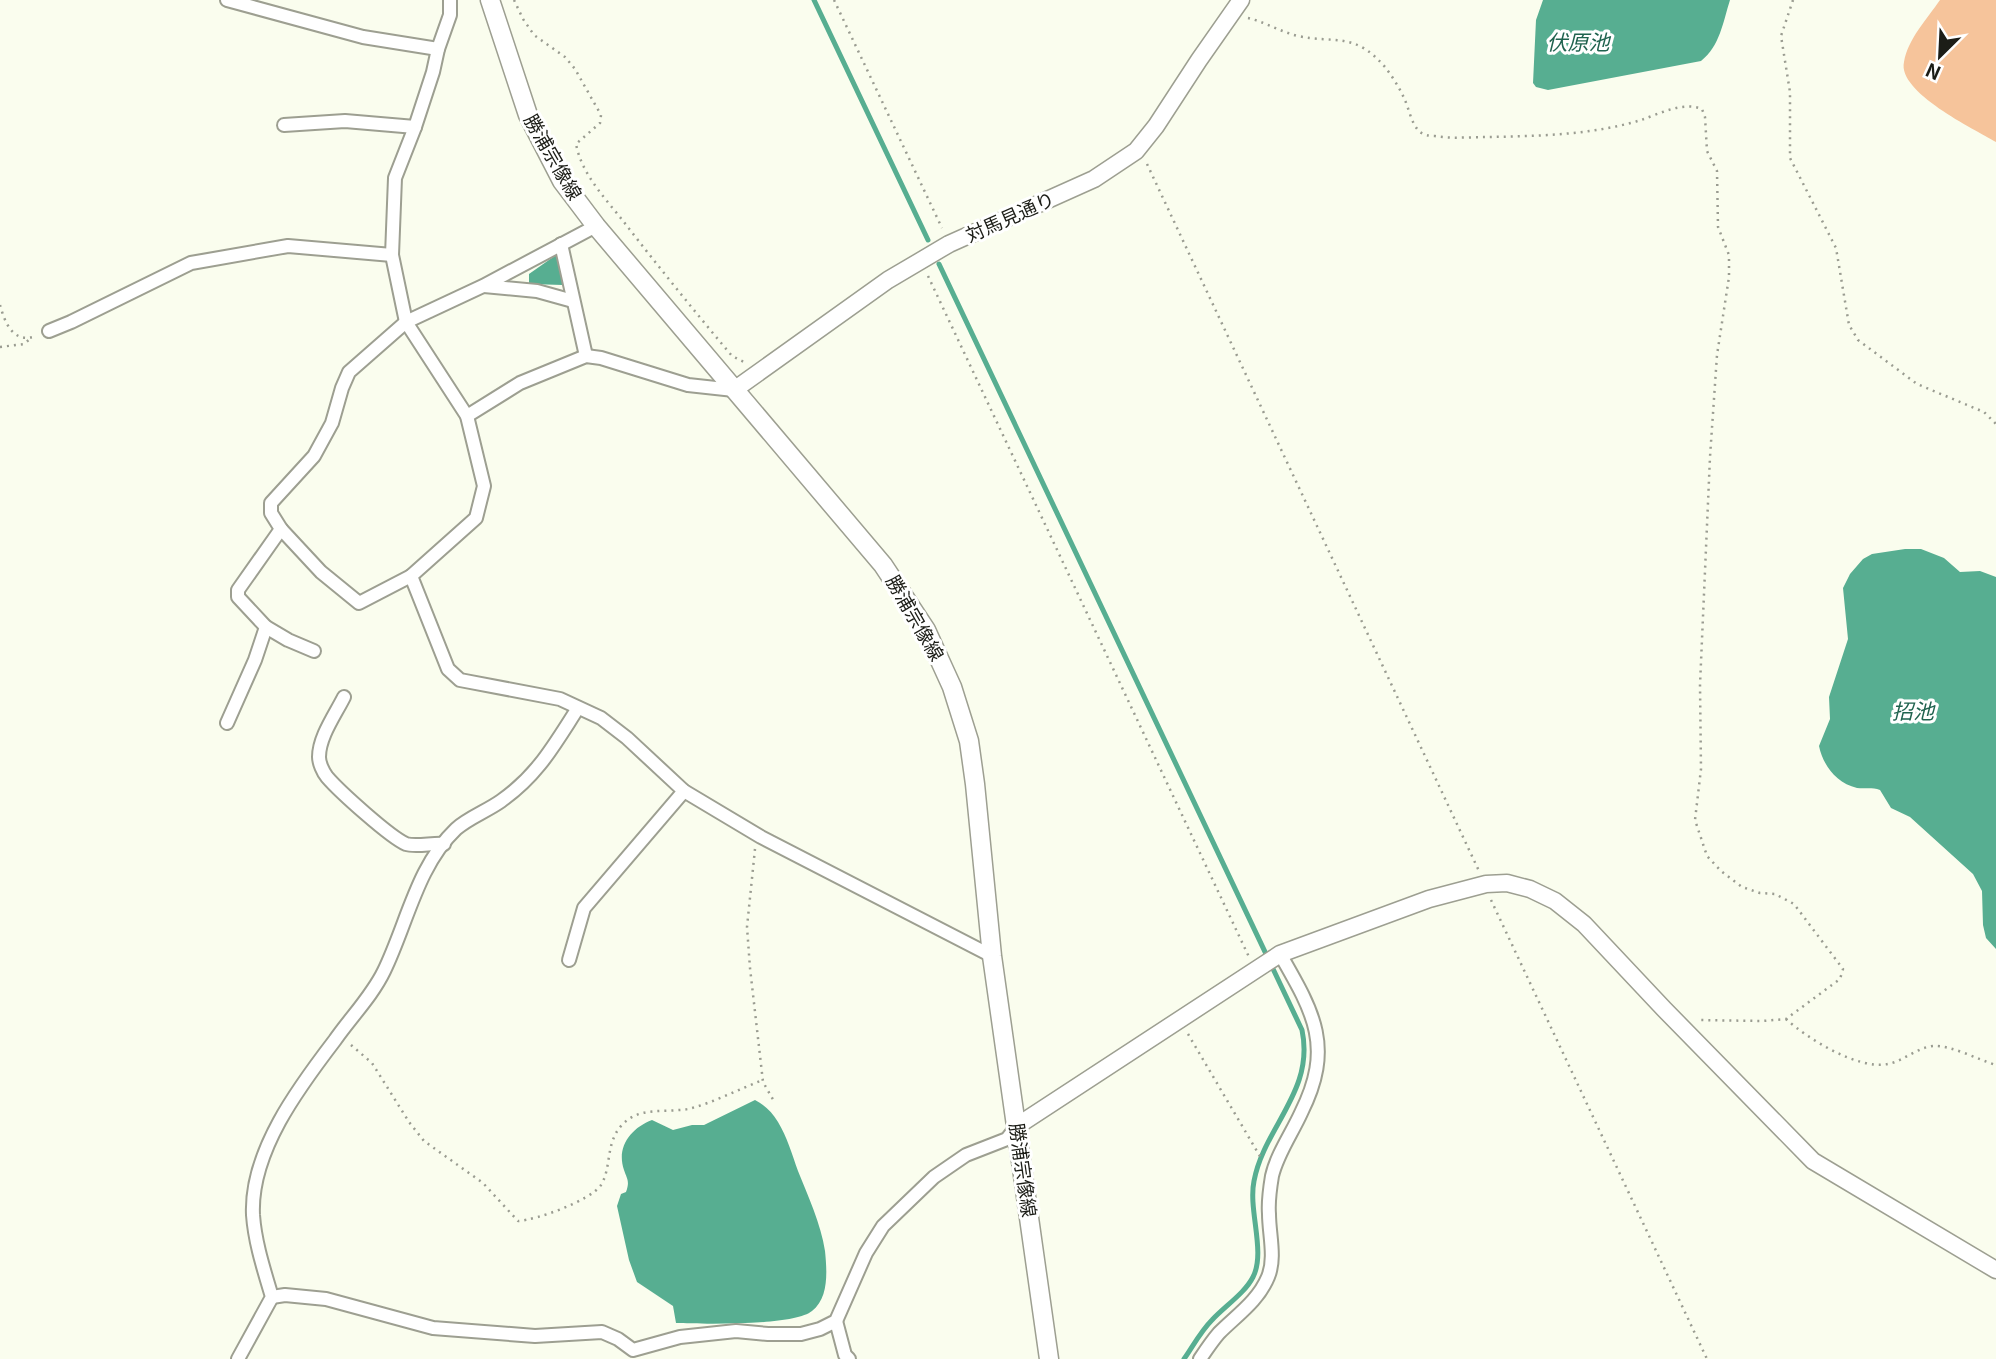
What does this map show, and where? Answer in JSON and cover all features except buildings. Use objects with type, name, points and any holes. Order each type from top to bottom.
[{"type":"main road","name":"勝浦宗像線","points":[[490,0],[528,115],[562,181],[596,226],[883,565],[932,641],[952,687],[969,741],[992,956],[1049,1359]]},
{"type":"street","points":[[227,0],[363,37],[438,49]]},
{"type":"street","points":[[450,0],[450,15],[415,127],[395,178],[392,255],[405,323],[467,416],[484,486],[482,502],[476,518],[411,576],[359,603],[321,572],[281,529],[271,513],[271,503],[314,456],[332,423],[349,372],[405,323],[484,286],[596,226]]},
{"type":"street","name":"対馬見通り","points":[[734,390],[888,279],[949,244],[1094,179],[1136,151],[1156,126],[1241,0]]},
{"type":"street","points":[[284,125],[345,121],[415,127]]},
{"type":"street","points":[[561,244],[586,356]]},
{"type":"street","points":[[49,331],[191,263],[288,246],[392,255]]},
{"type":"street","points":[[484,286],[537,291],[573,301]]},
{"type":"street","points":[[467,416],[520,383],[586,356],[601,358],[688,386],[734,390]]},
{"type":"street","points":[[281,529],[239,590],[238,597],[266,627],[314,651]]},
{"type":"street","points":[[411,576],[448,669],[460,680],[560,699],[601,718],[627,737],[684,791],[761,837],[992,956]]},
{"type":"street","points":[[227,723],[255,660],[266,627]]},
{"type":"street","points":[[344,697],[321,743],[318,760],[325,775],[405,844],[444,844]]},
{"type":"street","points":[[238,1359],[272,1297],[257,1248],[253,1213],[256,1180],[265,1151],[297,1090],[383,973],[421,880],[444,844],[456,828],[501,801],[533,774],[578,708]]},
{"type":"street","points":[[569,960],[584,908],[684,791]]},
{"type":"street","points":[[849,1359],[845,1354],[836,1321],[866,1253],[883,1227],[934,1177],[966,1155],[1007,1139],[1017,1126],[1267,962],[1429,899],[1486,884],[1507,883],[1530,889],[1555,901],[1584,924],[1681,1027],[1813,1160],[1996,1270]]},
{"type":"street","points":[[1200,1359],[1218,1335],[1259,1294],[1270,1274],[1272,1254],[1268,1211],[1272,1176],[1313,1085],[1318,1064],[1318,1035],[1309,1004],[1267,962]]},
{"type":"street","points":[[272,1297],[285,1295],[326,1299],[433,1328],[535,1336],[602,1332],[633,1350],[680,1337],[736,1331],[801,1334],[836,1321]]},
{"type":"path","points":[[514,0],[534,35],[565,57],[575,69],[601,114],[600,123],[576,144],[578,155],[591,179],[732,356],[759,371]]},
{"type":"path","points":[[834,0],[949,244]]},
{"type":"path","points":[[1793,0],[1781,36],[1789,81],[1790,158],[1836,248],[1849,325],[1858,340],[1917,384],[1984,412],[1996,424]]},
{"type":"path","points":[[1231,15],[1263,22],[1295,35],[1349,41],[1368,51],[1394,79],[1418,130],[1437,137],[1565,134],[1630,123],[1682,106],[1693,105],[1702,109],[1707,151],[1717,171],[1718,227],[1729,255],[1729,276],[1717,355],[1710,457],[1700,685],[1701,769],[1695,820],[1707,856],[1721,871],[1742,887],[1760,893],[1775,894],[1794,904],[1843,969],[1840,979],[1786,1019],[1693,1019],[1681,1027]]},
{"type":"path","points":[[1136,151],[1150,169],[1707,1359]]},
{"type":"path","points":[[921,260],[1267,962]]},
{"type":"path","points":[[0,305],[10,331],[24,338],[31,338]]},
{"type":"path","points":[[0,347],[24,344],[49,331]]},
{"type":"path","points":[[761,837],[753,852],[747,928],[763,1080],[775,1103]]},
{"type":"path","points":[[1178,1019],[1272,1176]]},
{"type":"path","points":[[1786,1019],[1802,1034],[1865,1062],[1889,1064],[1933,1046],[1945,1047],[1996,1065]]},
{"type":"path","points":[[336,1037],[346,1041],[372,1063],[424,1141],[482,1183],[518,1221],[532,1220],[589,1195],[601,1185],[608,1149],[620,1127],[633,1115],[688,1109],[763,1080]]},
{"type":"shaded area","points":[[1940,0],[1996,0],[1996,142],[1955,119],[1924,97],[1905,74],[1904,62],[1909,45]]},
{"type":"water","name":"伏原池","points":[[1543,0],[1730,0],[1717,41],[1701,61],[1548,90],[1536,87],[1533,83],[1536,20]]},
{"type":"water","points":[[556,255],[563,285],[529,284],[529,274]]},
{"type":"water","name":"招池","points":[[1921,549],[1944,558],[1960,572],[1980,571],[1996,577],[1996,949],[1986,938],[1982,891],[1973,874],[1910,817],[1891,808],[1880,790],[1857,788],[1837,778],[1827,766],[1819,746],[1830,719],[1829,697],[1848,639],[1843,588],[1850,574],[1863,559],[1872,554]]},
{"type":"water","points":[[755,1100],[776,1118],[814,1210],[825,1251],[824,1292],[818,1306],[802,1316],[768,1322],[676,1323],[673,1306],[637,1282],[629,1260],[617,1206],[628,1185],[622,1162],[624,1146],[632,1133],[652,1120],[673,1130],[704,1125]]},
{"type":"waterway","points":[[814,0],[928,240]]},
{"type":"waterway","points":[[939,264],[1302,1030],[1304,1052],[1301,1072],[1287,1108],[1259,1162],[1254,1181],[1257,1267],[1249,1283],[1208,1324],[1184,1359]]}]
